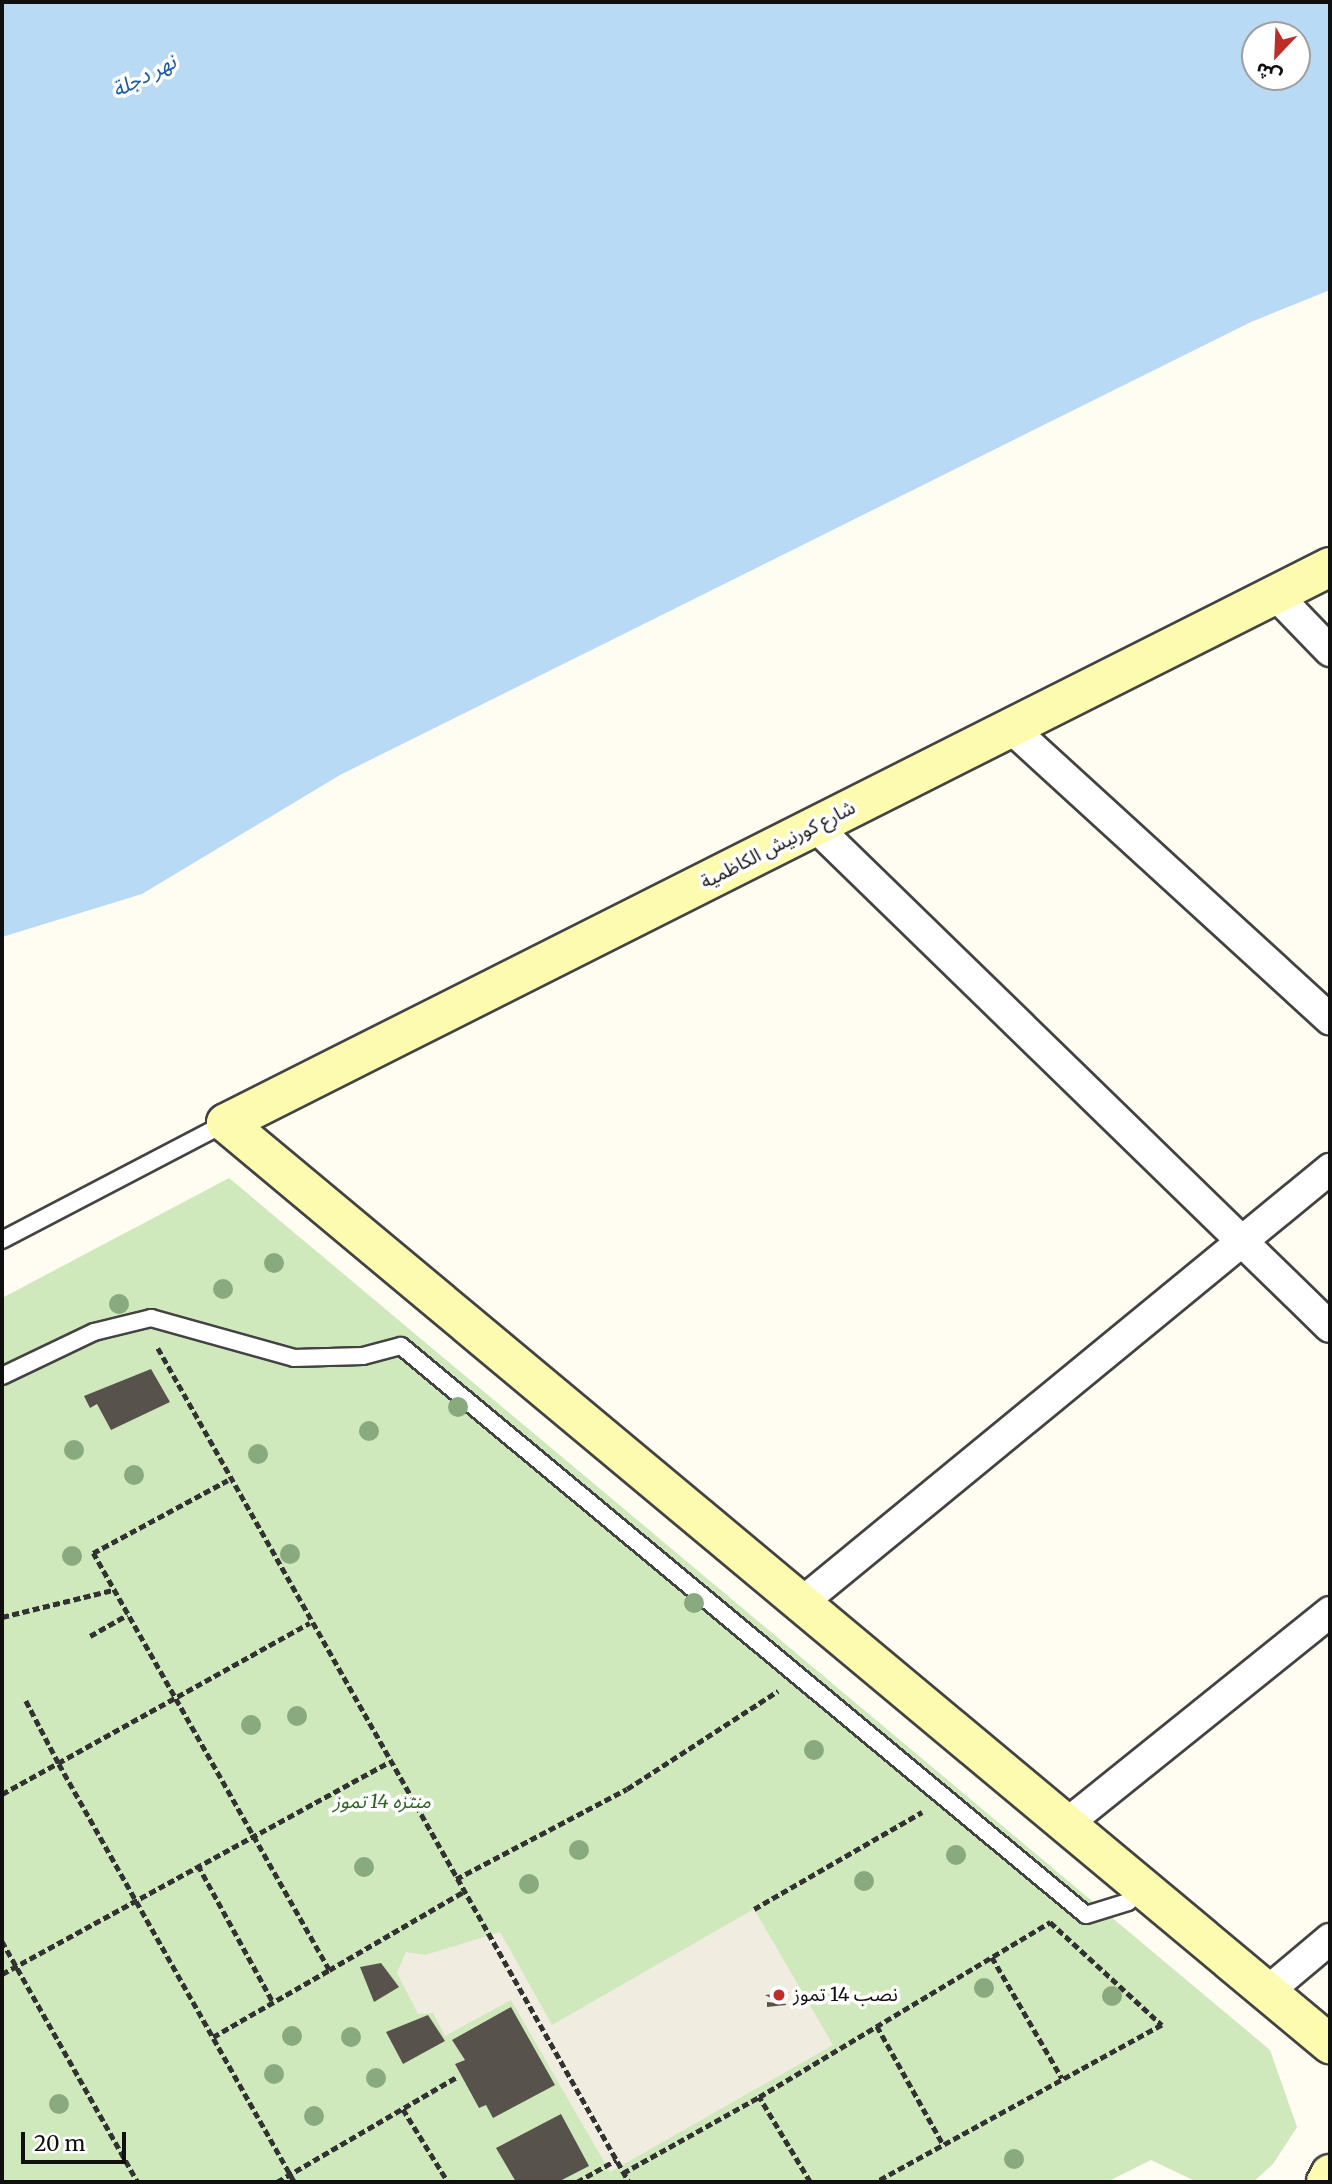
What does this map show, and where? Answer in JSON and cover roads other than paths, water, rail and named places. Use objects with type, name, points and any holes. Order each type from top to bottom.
[{"type":"street","name":"شارع كورنيش الكاظمية","points":[[226,1123],[1330,567]]},
{"type":"street","points":[[1276,595],[1330,651]]},
{"type":"street","points":[[1010,728],[1330,1018]]},
{"type":"street","points":[[815,826],[1330,1327]]},
{"type":"street","points":[[226,1123],[800,1604],[1069,1822],[1142,1887],[1330,2044]]},
{"type":"street","points":[[800,1604],[1240,1238],[1330,1169]]},
{"type":"street","points":[[1069,1822],[1330,1612]]},
{"type":"street","points":[[1268,1991],[1330,1939]]},
{"type":"street","points":[[1326,2182],[1330,2174]]},
{"type":"lane","points":[[2,1240],[226,1123]]},
{"type":"lane","points":[[2,1376],[94,1332],[143,1320],[294,1358],[363,1356],[401,1346],[1086,1915],[1128,1902],[1142,1887]]},
{"type":"water","name":"نهر دجلة","points":[[2,2],[1330,2],[1330,290],[1251,322],[340,775],[142,894],[2,937]]},
{"type":"place","name":"نصب 14 تموز","points":[[779,1995]]},
{"type":"park label","name":"منتزه 14 تموز","points":[[382,1802]]}]
